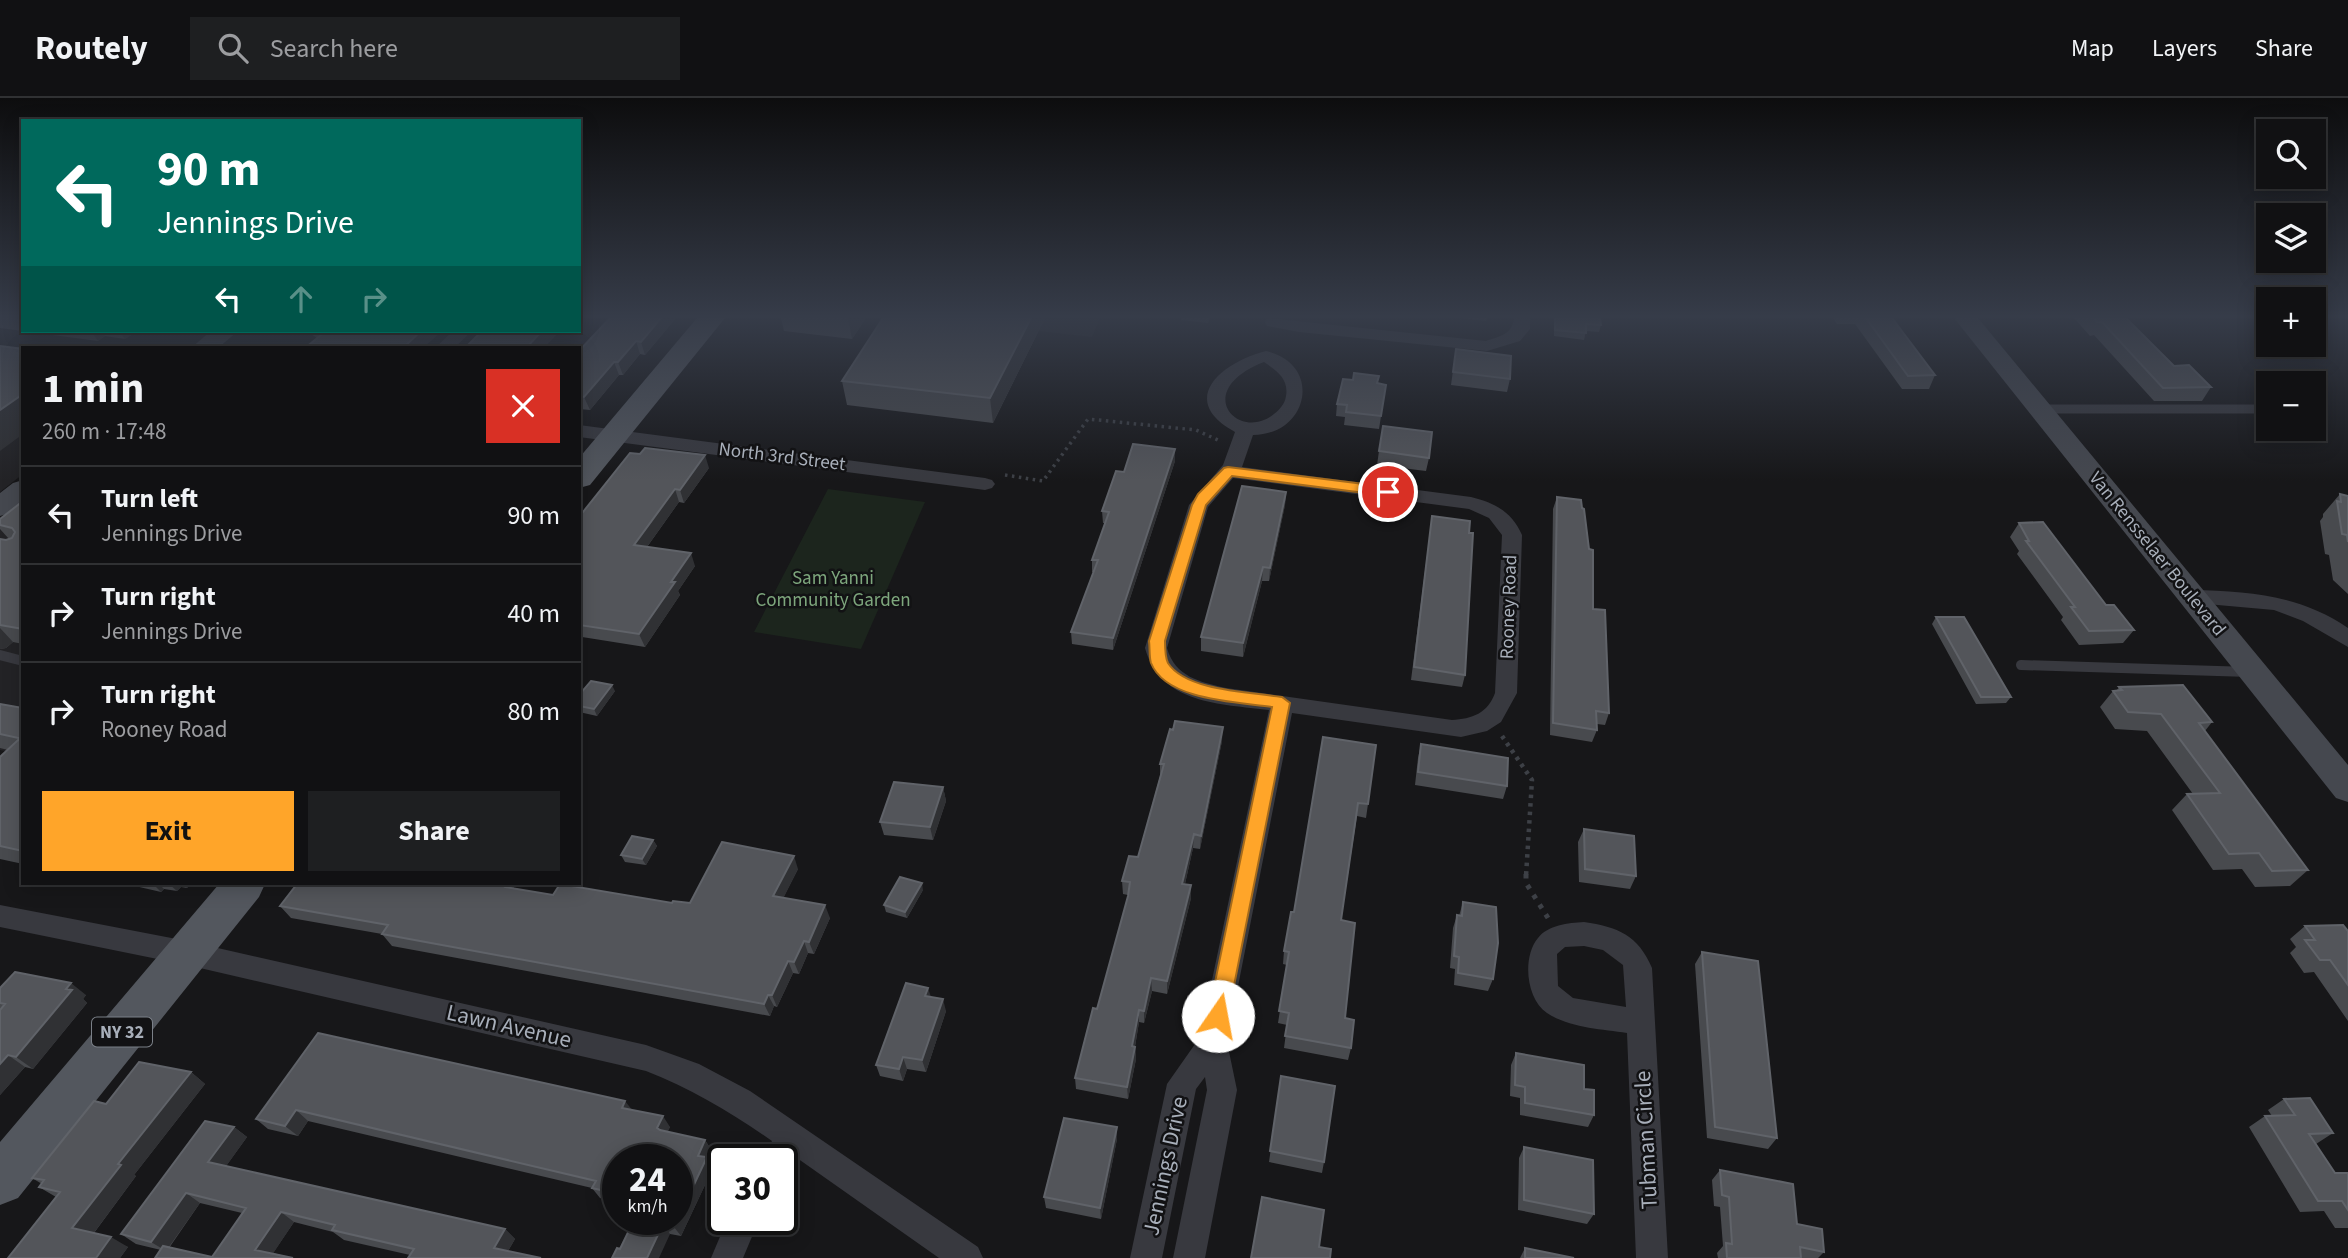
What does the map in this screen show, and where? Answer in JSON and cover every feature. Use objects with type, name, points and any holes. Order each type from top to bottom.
[{"type":"main road","points":[[581,476],[667,372]]},
{"type":"main road","name":"NY 32","points":[[0,1180],[243,885]]},
{"type":"street","points":[[1230,372],[1216,390],[1216,402],[1220,413],[1243,438]]},
{"type":"street","points":[[1288,372],[1295,381],[1297,396],[1292,409],[1275,422],[1243,438],[1228,471],[1203,497],[1199,505],[1157,641],[1156,655],[1168,675],[1192,689],[1452,729],[1473,726],[1490,719]]},
{"type":"street","name":"Van Rensselaer Boulevard","points":[[2009,372],[2348,789]]},
{"type":"street","name":"North 3rd Street","points":[[581,431],[993,479]]},
{"type":"street","name":"Rooney Road","points":[[1228,471],[1462,501],[1479,505],[1501,517],[1510,529],[1512,541],[1506,693],[1501,707],[1490,719]]},
{"type":"street","points":[[0,507],[21,491]]},
{"type":"street","points":[[2192,597],[2250,598],[2282,603],[2312,614],[2348,639]]},
{"type":"street","name":"Jennings Drive","points":[[1189,1258],[1222,1090],[1213,1042],[1282,703]]},
{"type":"street","name":"Lawn Avenue","points":[[0,916],[187,953],[646,1058],[689,1074],[740,1101],[780,1144]]},
{"type":"street","name":"Tubman Circle","points":[[1560,936],[1573,934],[1608,939],[1629,949],[1637,963],[1652,1258]]},
{"type":"street","points":[[1560,936],[1549,943],[1544,954],[1543,985],[1551,999],[1566,1009],[1640,1022]]},
{"type":"street","name":"Jennings Drive","points":[[1146,1258],[1182,1084],[1213,1042]]},
{"type":"street","name":"Lawn Avenue","points":[[798,1157],[967,1258]]},
{"type":"street","points":[[727,1258],[737,1235]]},
{"type":"lane","points":[[2039,409],[2256,409]]},
{"type":"lane","points":[[0,655],[21,660]]},
{"type":"lane","points":[[2021,665],[2252,672]]},
{"type":"path","points":[[993,479],[1044,481],[1088,419],[1196,430],[1243,438]]},
{"type":"path","points":[[1490,719],[1531,778],[1525,883],[1560,936]]},
{"type":"shaded area","points":[[0,372],[21,372],[21,476],[0,492]]},
{"type":"shaded area","points":[[21,509],[21,755],[0,750],[0,525]]},
{"type":"green space","name":"Sam Yanni Community Garden","points":[[828,489],[925,502],[861,649],[754,632]]},
{"type":"building","points":[[0,372],[21,372],[21,395],[0,410]]},
{"type":"building","points":[[581,372],[605,372],[584,397],[581,396]]},
{"type":"building","points":[[848,372],[1003,372],[990,398],[842,381]]},
{"type":"building","points":[[1454,372],[1510,372],[1510,379]]},
{"type":"building","points":[[1905,372],[1933,372],[1935,375],[1908,376]]},
{"type":"building","points":[[2148,372],[2196,372],[2211,387],[2163,388]]},
{"type":"building","points":[[1354,373],[1379,376],[1377,383],[1386,385],[1381,416],[1346,412],[1347,405],[1337,404],[1343,379],[1353,380]]},
{"type":"building","points":[[1383,426],[1432,432],[1429,458],[1379,451]]},
{"type":"building","points":[[1133,444],[1175,449],[1113,638],[1071,632],[1098,560],[1092,560],[1109,512],[1102,511],[1116,471],[1124,472]]},
{"type":"building","points":[[645,448],[705,455],[680,490],[675,489],[634,545],[691,553],[671,582],[675,582],[639,634],[581,625],[581,514],[630,453],[640,454]]},
{"type":"building","points":[[1242,486],[1286,492],[1270,568],[1263,567],[1243,643],[1201,637]]},
{"type":"building","points":[[2340,494],[2348,496],[2348,542],[2347,535],[2342,534],[2337,501],[2341,502]]},
{"type":"building","points":[[1557,497],[1581,500],[1589,549],[1593,550],[1593,609],[1605,610],[1609,713],[1596,711],[1597,730],[1553,723]]},
{"type":"building","points":[[21,503],[21,629],[0,625],[0,539],[12,538],[15,532],[12,528],[0,525],[0,519]]},
{"type":"building","points":[[1432,516],[1470,521],[1469,533],[1473,533],[1465,675],[1414,667]]},
{"type":"building","points":[[2043,522],[2106,605],[2114,605],[2134,630],[2089,631],[2071,607],[2075,607],[2026,541],[2029,541],[2019,523]]},
{"type":"building","points":[[1936,617],[1964,617],[2011,697],[1981,697]]},
{"type":"building","points":[[591,681],[612,685],[594,709],[581,706],[581,693]]},
{"type":"building","points":[[2183,685],[2212,722],[2199,723],[2308,870],[2272,871],[2259,853],[2229,854],[2187,794],[2220,793],[2161,714],[2128,712],[2113,691],[2122,690],[2119,687]]},
{"type":"building","points":[[0,704],[21,708],[21,739],[0,734]]},
{"type":"building","points":[[1175,721],[1223,727],[1201,836],[1194,834],[1182,884],[1191,885],[1167,981],[1151,978],[1144,1011],[1139,1010],[1127,1087],[1075,1078],[1093,1008],[1097,1009],[1128,896],[1130,882],[1122,881],[1129,856],[1138,857],[1164,764],[1160,764]]},
{"type":"building","points":[[1323,737],[1376,745],[1368,804],[1358,803],[1341,920],[1355,923],[1345,1018],[1354,1020],[1351,1048],[1285,1036],[1289,1013],[1279,1011],[1289,952],[1284,951],[1291,912],[1294,912]]},
{"type":"building","points":[[18,740],[21,741],[21,851],[0,846],[0,757]]},
{"type":"building","points":[[1421,744],[1508,758],[1507,786],[1418,772]]},
{"type":"building","points":[[894,782],[943,787],[930,827],[880,822]]},
{"type":"building","points":[[1584,829],[1634,836],[1636,876],[1585,869]]},
{"type":"building","points":[[632,836],[653,840],[642,859],[621,855]]},
{"type":"building","points":[[722,842],[794,856],[773,896],[825,905],[809,942],[804,941],[794,962],[788,961],[772,995],[768,995],[764,1004],[382,934],[388,925],[280,906],[296,885],[506,885],[505,887],[553,895],[559,885],[566,885],[672,903],[690,903]]},
{"type":"building","points":[[900,877],[922,883],[905,912],[884,905]]},
{"type":"building","points":[[1463,902],[1496,907],[1498,943],[1493,979],[1458,973],[1459,957],[1454,956],[1457,915],[1462,916]]},
{"type":"building","points":[[2343,925],[2348,931],[2348,985],[2330,960],[2320,960],[2305,940],[2315,940],[2305,926]]},
{"type":"building","points":[[1702,952],[1758,961],[1777,1138],[1715,1127]]},
{"type":"building","points":[[15,972],[71,983],[66,989],[72,990],[16,1057],[8,1055],[0,1064],[0,1010],[5,1004],[0,1003],[0,988]]},
{"type":"building","points":[[906,983],[928,988],[925,996],[943,999],[922,1060],[903,1057],[899,1069],[876,1065]]},
{"type":"building","points":[[318,1033],[625,1101],[622,1108],[663,1116],[657,1128],[660,1130],[705,1140],[698,1156],[707,1157],[693,1187],[693,1144],[602,1144],[602,1190],[592,1188],[596,1181],[296,1110],[285,1126],[256,1119]]},
{"type":"building","points":[[1516,1053],[1584,1065],[1584,1089],[1594,1090],[1594,1115],[1525,1103],[1525,1087],[1515,1085]]},
{"type":"building","points":[[139,1062],[191,1072],[118,1164],[121,1165],[72,1228],[111,1237],[96,1258],[8,1258],[60,1192],[39,1187],[44,1180],[32,1178],[94,1101],[106,1104]]},
{"type":"building","points":[[1281,1076],[1335,1086],[1324,1162],[1270,1151]]},
{"type":"building","points":[[2310,1098],[2333,1133],[2309,1134],[2335,1173],[2348,1173],[2348,1210],[2342,1201],[2318,1201],[2265,1116],[2295,1115],[2284,1099]]},
{"type":"building","points":[[1064,1118],[1117,1127],[1100,1208],[1044,1197]]},
{"type":"building","points":[[205,1121],[234,1127],[208,1162],[505,1229],[494,1248],[541,1258],[408,1258],[414,1249],[332,1230],[335,1225],[281,1212],[255,1250],[293,1258],[155,1258],[163,1246],[212,1257],[246,1208],[186,1193],[151,1242],[121,1234]]},
{"type":"building","points":[[1524,1147],[1593,1160],[1594,1214],[1524,1200]]},
{"type":"building","points":[[1720,1170],[1793,1184],[1797,1224],[1822,1229],[1824,1252],[1800,1247],[1801,1258],[1727,1258],[1726,1243],[1732,1244],[1729,1197],[1722,1195]]},
{"type":"building","points":[[1262,1197],[1324,1210],[1319,1247],[1331,1249],[1330,1258],[1251,1258]]},
{"type":"building","points":[[627,1235],[658,1235],[647,1258],[612,1258],[617,1248],[620,1249]]},
{"type":"building","points":[[1525,1248],[1574,1258],[1525,1258]]},
{"type":"route","points":[[1218,1016],[1282,703],[1192,689],[1175,681],[1159,663],[1156,655],[1157,641],[1199,505],[1203,497],[1228,471],[1388,492]]}]
